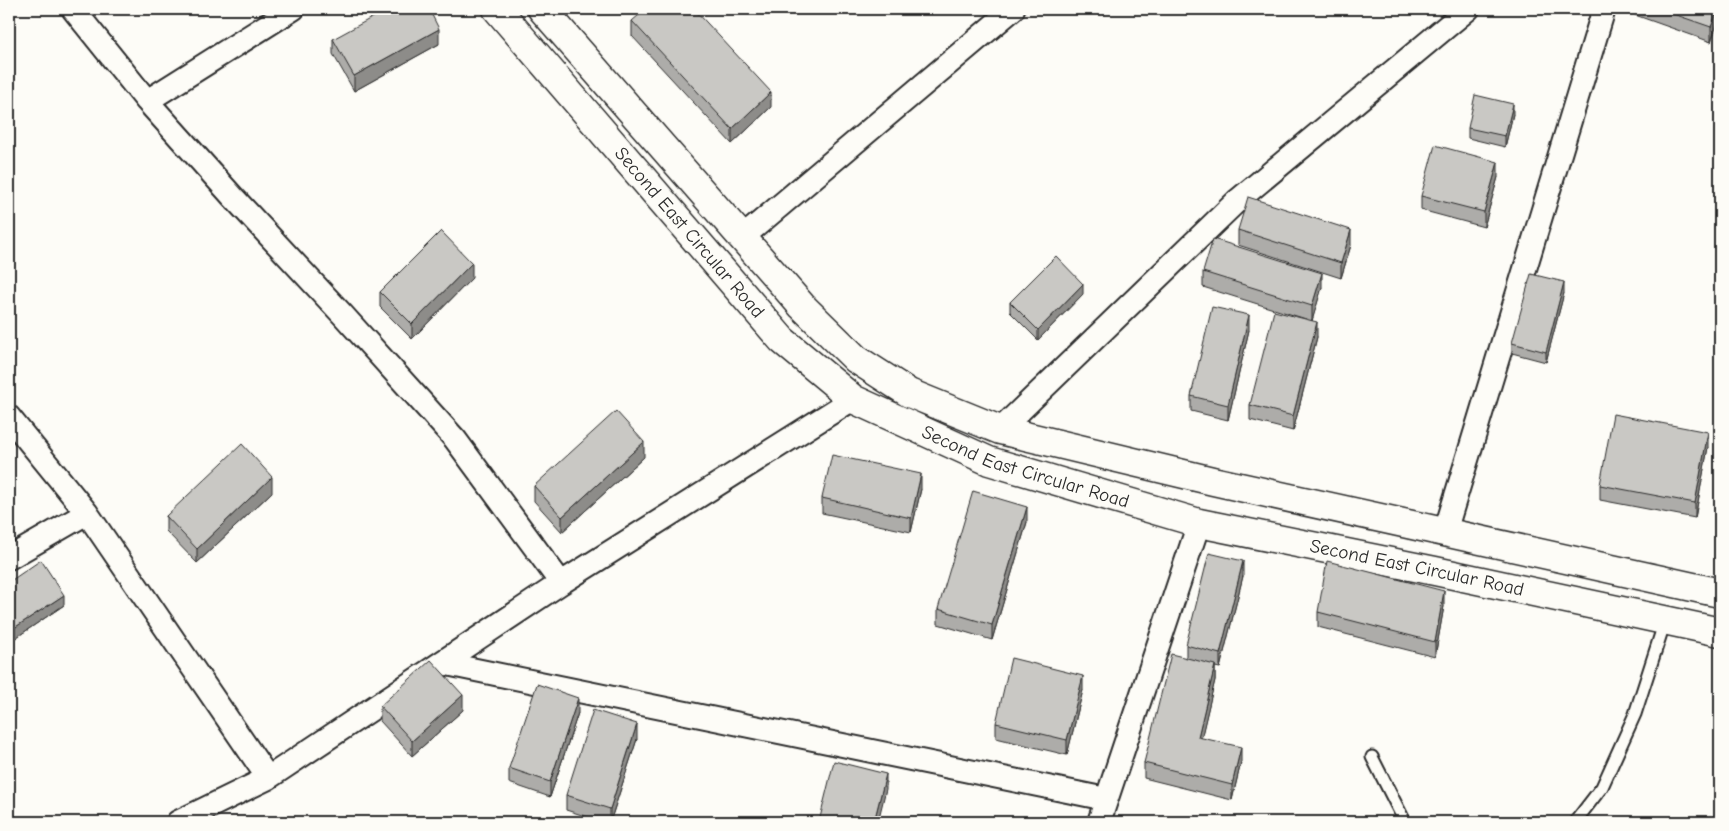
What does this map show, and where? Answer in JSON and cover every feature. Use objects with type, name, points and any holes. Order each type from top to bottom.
[{"type":"main road","name":"Second East Circular Road","points":[[497,9],[782,340],[853,399],[989,461],[1199,523],[1720,632]]},
{"type":"main road","name":"Second East Circular Road","points":[[542,9],[802,306],[856,359],[909,394],[1000,430],[1213,481],[1720,594]]},
{"type":"street","points":[[73,9],[147,101],[455,439],[561,583]]},
{"type":"street","points":[[147,101],[293,9]]},
{"type":"street","points":[[1000,430],[1237,201],[1468,9]]},
{"type":"street","points":[[1445,532],[1604,9]]},
{"type":"street","points":[[743,237],[999,13]]},
{"type":"street","points":[[185,821],[268,778],[561,583],[853,399]]},
{"type":"street","points":[[9,417],[87,513],[268,778]]},
{"type":"street","points":[[9,558],[87,513]]},
{"type":"street","points":[[1099,822],[1199,523]]},
{"type":"street","points":[[442,663],[1106,799]]},
{"type":"lane","points":[[1575,822],[1602,787],[1631,723],[1665,621]]},
{"type":"lane","points":[[1372,757],[1405,822]]},
{"type":"building","points":[[388,9],[429,9],[439,29],[354,76],[333,39]]},
{"type":"building","points":[[646,9],[694,9],[771,92],[732,129],[632,21]]},
{"type":"building","points":[[1659,9],[1718,9],[1711,27]]},
{"type":"building","points":[[1475,95],[1513,104],[1505,136],[1468,128]]},
{"type":"building","points":[[1435,145],[1498,162],[1484,212],[1421,196]]},
{"type":"building","points":[[1248,197],[1351,230],[1341,263],[1238,230]]},
{"type":"building","points":[[441,231],[472,263],[412,324],[380,292]]},
{"type":"building","points":[[1213,239],[1322,273],[1312,306],[1203,272]]},
{"type":"building","points":[[1056,256],[1083,284],[1038,330],[1010,302]]},
{"type":"building","points":[[1531,274],[1564,282],[1546,352],[1512,343]]},
{"type":"building","points":[[1212,307],[1249,315],[1228,405],[1191,396]]},
{"type":"building","points":[[1274,311],[1317,322],[1293,416],[1250,405]]},
{"type":"building","points":[[616,411],[644,442],[562,517],[534,486]]},
{"type":"building","points":[[1613,414],[1708,432],[1695,503],[1600,485]]},
{"type":"building","points":[[242,444],[272,477],[197,549],[166,516]]},
{"type":"building","points":[[832,455],[921,474],[911,518],[822,498]]},
{"type":"building","points":[[973,491],[1027,507],[992,625],[938,609]]},
{"type":"building","points":[[1209,553],[1243,561],[1220,654],[1186,645]]},
{"type":"building","points":[[41,560],[64,595],[11,630],[9,627],[9,582]]},
{"type":"building","points":[[1327,561],[1444,591],[1435,642],[1318,612]]},
{"type":"building","points":[[1171,654],[1215,665],[1198,737],[1241,747],[1232,785],[1144,763]]},
{"type":"building","points":[[1011,658],[1083,676],[1067,740],[996,723]]},
{"type":"building","points":[[431,660],[463,695],[412,741],[380,706]]},
{"type":"building","points":[[537,684],[578,698],[550,782],[509,768]]},
{"type":"building","points":[[593,710],[637,724],[610,809],[566,795]]},
{"type":"building","points":[[834,761],[886,774],[874,822],[819,822]]}]
